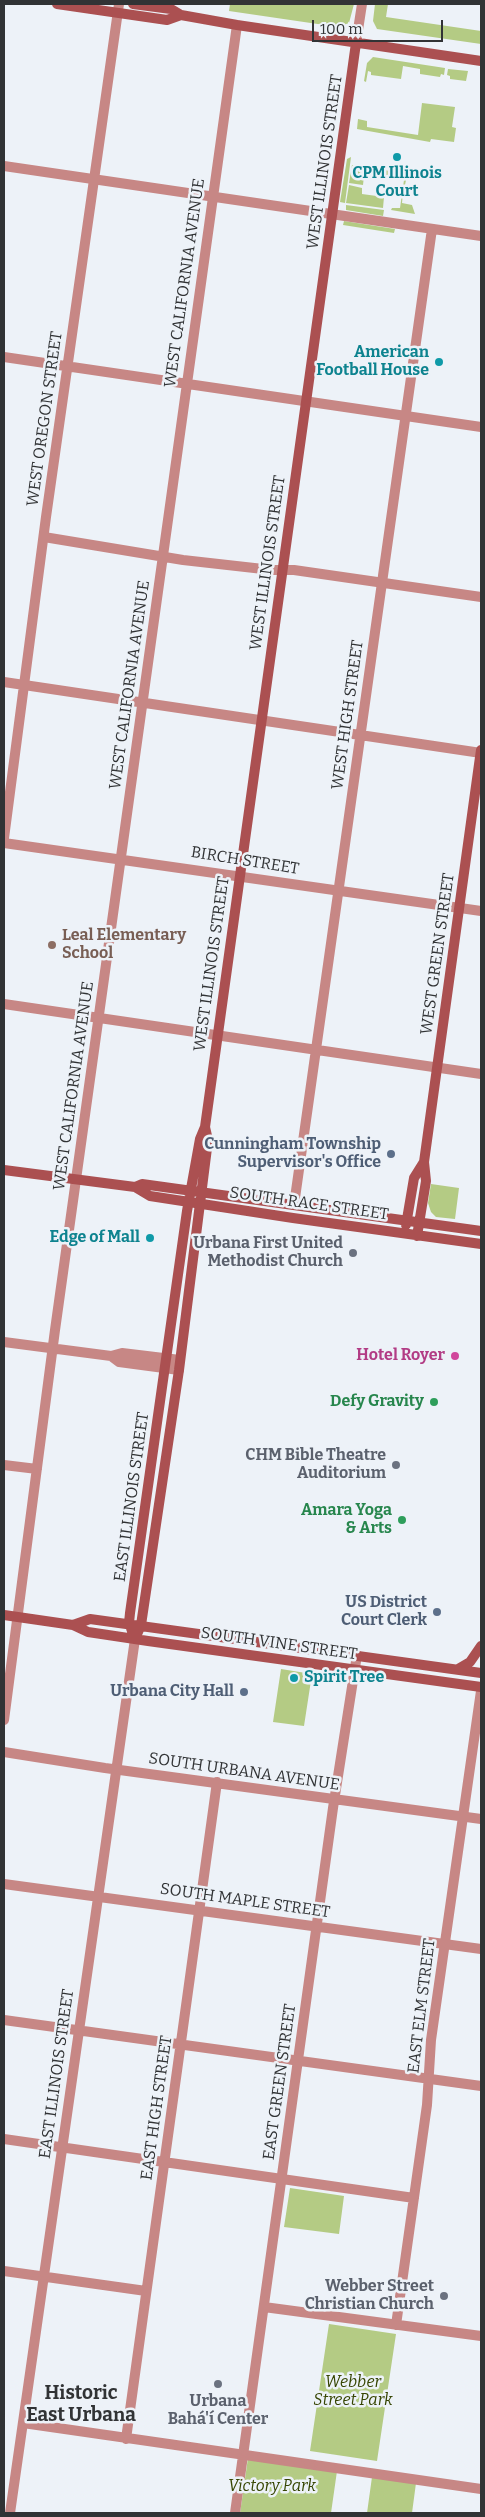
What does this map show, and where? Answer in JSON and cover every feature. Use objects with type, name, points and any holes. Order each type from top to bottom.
[{"type":"street","points":[[59,4],[119,8],[167,20],[181,15]]},
{"type":"street","points":[[133,4],[171,9],[181,15],[237,25],[481,61]]},
{"type":"street","name":"WEST ILLINOIS STREET","points":[[166,1364],[188,1202],[196,1191],[208,1140],[206,1127],[218,1035],[362,4]]},
{"type":"street","name":"WEST OREGON STREET","points":[[4,838],[44,537],[119,8]]},
{"type":"street","name":"WEST CALIFORNIA AVENUE","points":[[4,1720],[76,1180],[237,25]]},
{"type":"street","points":[[4,166],[481,236]]},
{"type":"street","name":"WEST HIGH STREET","points":[[294,1205],[432,229]]},
{"type":"street","points":[[4,357],[481,427]]},
{"type":"street","points":[[44,537],[162,556],[382,582],[481,597]]},
{"type":"street","points":[[4,682],[360,736],[481,752]]},
{"type":"street","name":"WEST GREEN STREET","points":[[417,1236],[426,1181],[424,1162],[481,752]]},
{"type":"street","name":"BIRCH STREET","points":[[4,842],[481,911]]},
{"type":"street","points":[[4,1004],[481,1074]]},
{"type":"street","name":"WEST GREEN STREET","points":[[405,1234],[414,1178],[424,1162]]},
{"type":"street","name":"SOUTH RACE STREET","points":[[4,1170],[135,1187],[150,1196],[200,1204],[481,1244]]},
{"type":"street","name":"SOUTH RACE STREET","points":[[135,1187],[142,1184],[481,1231]]},
{"type":"street","name":"WEST ILLINOIS STREET","points":[[179,1365],[200,1204],[196,1191]]},
{"type":"street","points":[[4,1342],[111,1356],[122,1353],[166,1364],[179,1365]]},
{"type":"street","name":"EAST ILLINOIS STREET","points":[[135,1639],[129,1623],[166,1364]]},
{"type":"street","name":"EAST ILLINOIS STREET","points":[[10,2513],[135,1639],[141,1625],[179,1365]]},
{"type":"street","points":[[4,1465],[37,1469]]},
{"type":"street","points":[[136,1574],[148,1576]]},
{"type":"street","name":"SOUTH VINE STREET","points":[[4,1615],[73,1625],[88,1632],[481,1687]]},
{"type":"street","name":"SOUTH VINE STREET","points":[[73,1625],[90,1619],[129,1623],[481,1673]]},
{"type":"street","points":[[201,1648],[203,1634]]},
{"type":"street","points":[[292,1661],[294,1646]]},
{"type":"street","points":[[456,1669],[470,1662],[481,1646]]},
{"type":"street","name":"EAST GREEN STREET","points":[[235,2513],[334,1799],[356,1655]]},
{"type":"street","name":"EAST ELM STREET","points":[[396,2325],[427,2105],[428,2079],[445,1945],[481,1691]]},
{"type":"street","name":"SOUTH URBANA AVENUE","points":[[4,1752],[116,1770],[217,1782],[481,1819]]},
{"type":"street","name":"EAST HIGH STREET","points":[[126,2439],[217,1782]]},
{"type":"street","name":"SOUTH MAPLE STREET","points":[[4,1884],[481,1949]]},
{"type":"street","points":[[4,2020],[481,2086]]},
{"type":"street","points":[[4,2139],[414,2198]]},
{"type":"street","points":[[4,2271],[146,2291]]},
{"type":"street","points":[[264,2307],[481,2336]]},
{"type":"street","points":[[23,2423],[481,2489]]},
{"type":"green space","points":[[230,4],[354,4],[349,23],[338,27],[229,11]]},
{"type":"green space","points":[[375,4],[388,4],[386,17],[481,31],[481,44],[377,29],[373,21]]},
{"type":"green space","points":[[373,57],[445,68],[444,75],[441,74],[440,77],[420,74],[420,69],[403,66],[401,79],[371,75],[371,72],[368,71],[366,82],[364,81],[367,63]]},
{"type":"green space","points":[[448,69],[468,71],[466,81],[450,79],[450,76],[447,75]]},
{"type":"green space","points":[[422,103],[455,107],[452,127],[456,128],[454,142],[431,139],[430,142],[357,129],[358,119],[367,121],[367,127],[418,135]]},
{"type":"green space","points":[[351,157],[345,203],[340,202],[347,159]]},
{"type":"green space","points":[[352,165],[390,171],[389,179],[364,176],[363,185],[349,183]]},
{"type":"green space","points":[[405,173],[413,175],[406,180],[405,185],[414,194],[403,193],[402,203],[412,205],[415,214],[391,210],[392,208],[400,208]]},
{"type":"green space","points":[[349,185],[362,188],[362,194],[384,197],[383,208],[346,203]]},
{"type":"green space","points":[[346,205],[384,210],[383,216],[346,210]]},
{"type":"green space","points":[[344,221],[395,229],[394,233],[343,225]]},
{"type":"green space","points":[[431,1184],[459,1188],[455,1219],[436,1217],[431,1212],[428,1203]]},
{"type":"green space","points":[[281,1669],[312,1674],[304,1726],[273,1722]]},
{"type":"green space","points":[[290,2188],[344,2196],[339,2234],[284,2227]]},
{"type":"green space","name":"Webber Street Park","points":[[329,2324],[396,2334],[377,2461],[310,2451]]},
{"type":"green space","name":"Victory Park","points":[[248,2458],[337,2471],[331,2513],[240,2513]]},
{"type":"green space","points":[[372,2477],[416,2483],[412,2513],[367,2513]]},
{"type":"place","name":"CPM Illinois Court","points":[[397,157]]},
{"type":"place","name":"American Football House","points":[[439,362]]},
{"type":"place","name":"Leal Elementary School","points":[[52,945]]},
{"type":"place","name":"Cunningham Township Supervisor's Office","points":[[391,1154]]},
{"type":"place","name":"Edge of Mall","points":[[150,1238]]},
{"type":"place","name":"Urbana First United Methodist Church","points":[[353,1253]]},
{"type":"place","name":"Hotel Royer","points":[[455,1356]]},
{"type":"place","name":"Defy Gravity","points":[[434,1402]]},
{"type":"place","name":"CHM Bible Theatre Auditorium","points":[[396,1465]]},
{"type":"place","name":"Amara Yoga & Arts","points":[[402,1520]]},
{"type":"place","name":"US District Court Clerk","points":[[437,1612]]},
{"type":"place","name":"Spirit Tree","points":[[294,1678]]},
{"type":"place","name":"Urbana City Hall","points":[[244,1692]]},
{"type":"place","name":"Webber Street Christian Church","points":[[444,2296]]},
{"type":"place","name":"Urbana Bahá'í Center","points":[[218,2384]]},
{"type":"district","name":"Historic East Urbana","points":[[81,2405]]}]
